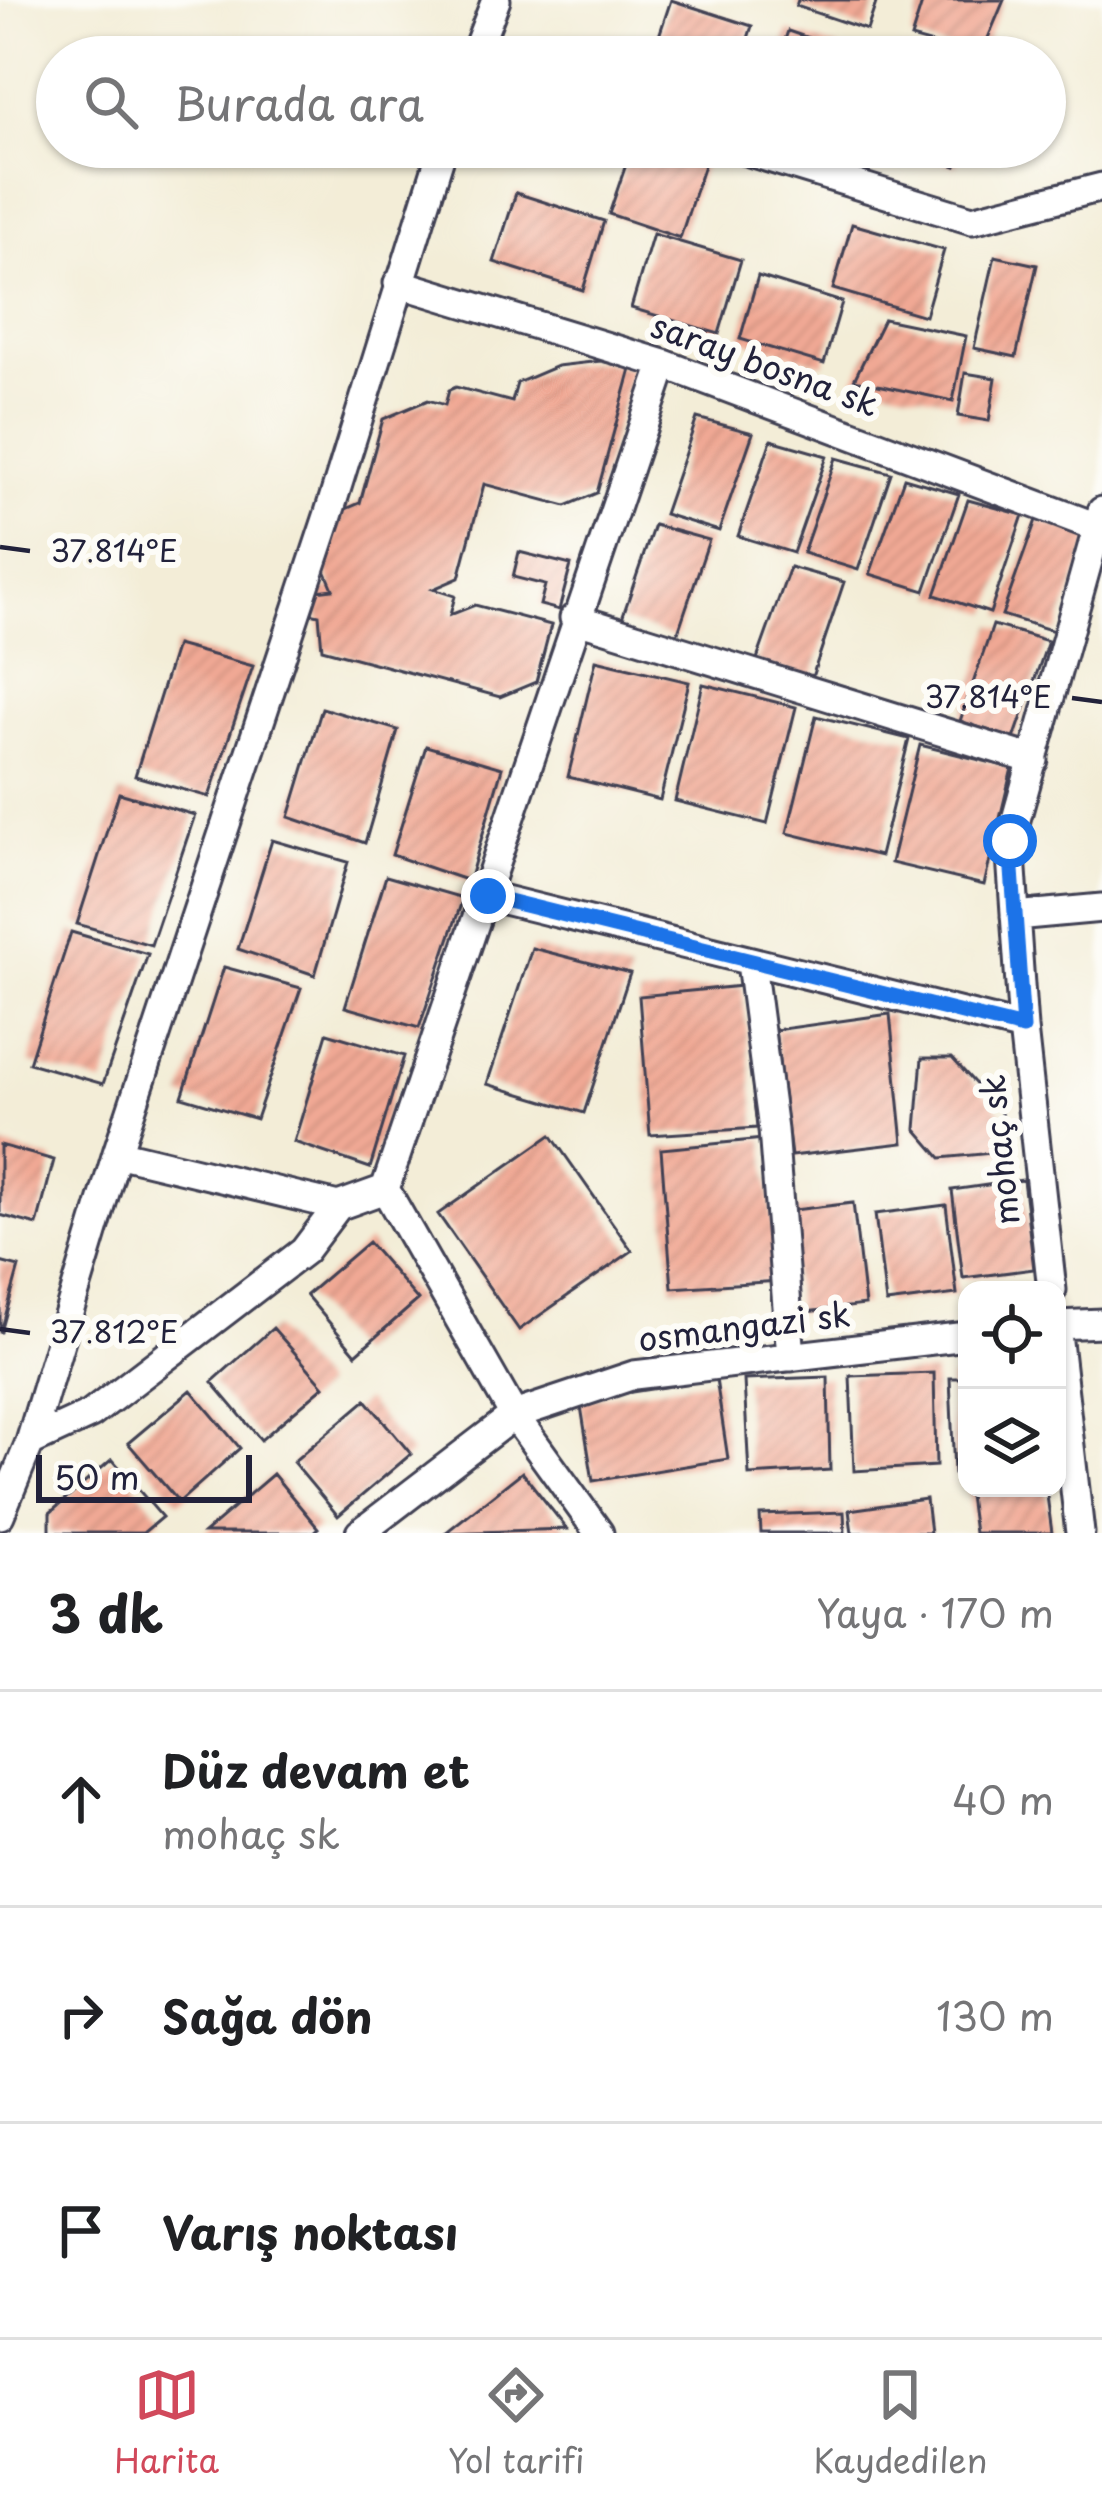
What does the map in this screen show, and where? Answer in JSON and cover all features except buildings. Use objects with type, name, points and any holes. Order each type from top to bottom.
[{"type":"street","points":[[482,36],[496,0]]},
{"type":"street","points":[[0,1515],[30,1442],[117,1153],[328,516],[436,168]]},
{"type":"street","points":[[802,168],[972,220],[1102,187]]},
{"type":"street","name":"saray bosna sk","points":[[398,283],[664,364],[1101,523]]},
{"type":"street","points":[[599,1533],[514,1415],[385,1189],[488,896],[574,618],[664,364]]},
{"type":"street","name":"mohaç sk","points":[[1051,1281],[1023,1028],[1010,841],[1101,523]]},
{"type":"street","points":[[574,618],[1034,760]]},
{"type":"street","points":[[488,896],[1023,1028]]},
{"type":"street","points":[[1015,916],[1102,908]]},
{"type":"street","points":[[752,963],[772,1130],[790,1357]]},
{"type":"street","points":[[117,1153],[338,1206]]},
{"type":"street","points":[[30,1442],[91,1414],[304,1251],[338,1206],[385,1189]]},
{"type":"street","points":[[1066,1328],[1102,1323]]},
{"type":"street","name":"osmangazi sk","points":[[360,1533],[514,1415],[634,1375],[958,1337]]},
{"type":"street","points":[[1064,1389],[1080,1533]]},
{"type":"route","points":[[488,896],[1023,1028],[1010,841]]}]
